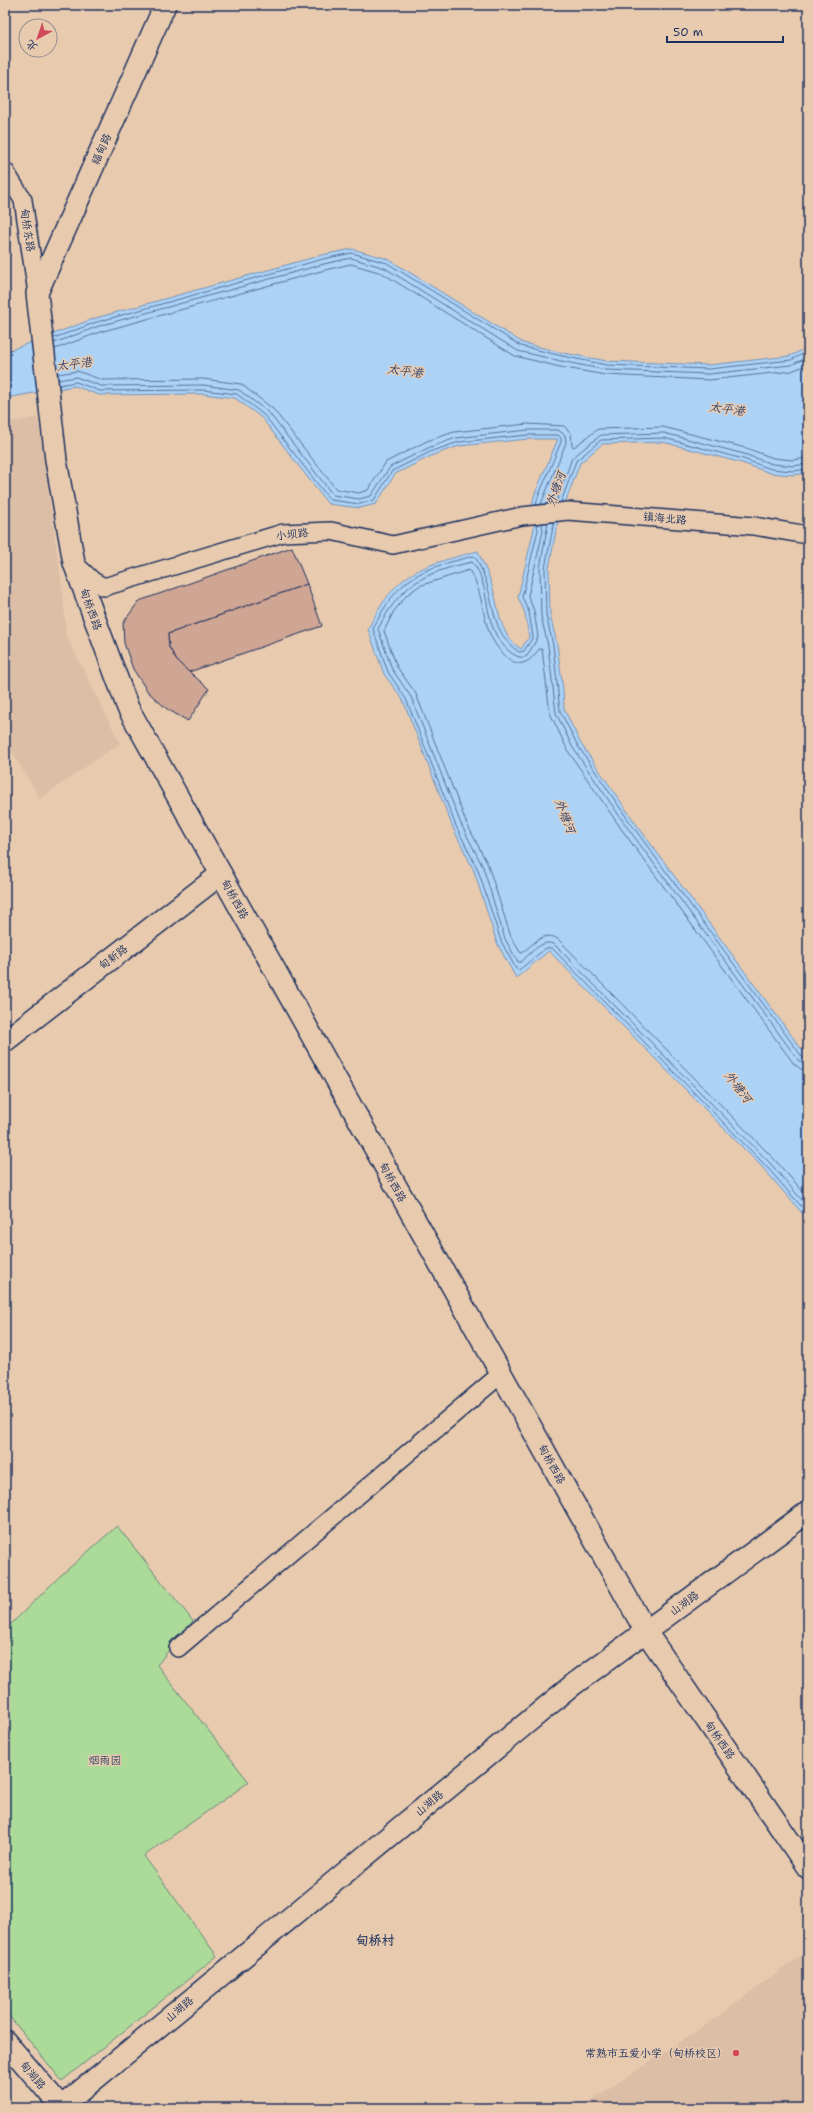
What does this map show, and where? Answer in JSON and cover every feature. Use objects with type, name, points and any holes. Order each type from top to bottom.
[{"type":"street","name":"福甸路","points":[[37,293],[165,5]]},
{"type":"street","name":"甸桥东路","points":[[5,171],[23,200],[37,293]]},
{"type":"street","name":"甸桥西路","points":[[37,293],[56,460],[74,563],[128,708],[646,1632],[808,1868]]},
{"type":"street","name":"镇海北路","points":[[522,516],[568,511],[754,526],[808,535]]},
{"type":"street","name":"小坝路","points":[[74,563],[93,580],[104,587],[283,533],[331,531],[393,545],[522,516]]},
{"type":"street","name":"甸新路","points":[[5,1041],[221,874]]},
{"type":"street","points":[[178,1648],[501,1374]]},
{"type":"street","name":"山湖路","points":[[61,2107],[574,1684],[808,1512]]},
{"type":"street","name":"甸湖路","points":[[5,2041],[61,2107]]},
{"type":"shaded area","points":[[38,417],[63,595],[66,635],[120,743],[40,799],[5,740],[5,423]]},
{"type":"shaded area","name":"常熟市五爱小学（甸桥校区）","points":[[808,1950],[808,2108],[579,2108],[709,2023]]},
{"type":"green space","name":"烟雨园","points":[[117,1526],[193,1621],[157,1665],[249,1782],[144,1856],[217,1956],[62,2081],[5,2011],[5,1630],[59,1577]]},
{"type":"water","points":[[352,249],[388,259],[523,343],[563,353],[607,361],[709,365],[790,356],[808,347],[808,473],[793,475],[770,473],[742,463],[663,442],[602,444],[580,463],[557,525],[549,568],[550,615],[557,644],[564,709],[581,744],[634,821],[808,1058],[808,1220],[764,1169],[549,951],[516,978],[497,943],[474,871],[453,828],[403,700],[384,674],[368,629],[389,595],[411,574],[424,567],[478,551],[490,579],[503,627],[513,643],[521,649],[529,637],[525,613],[518,597],[534,529],[532,505],[534,496],[558,439],[528,439],[459,446],[433,455],[395,474],[376,504],[360,508],[328,504],[262,418],[235,398],[203,394],[99,395],[75,386],[5,398],[5,352],[96,318],[322,255]]},
{"type":"building","points":[[292,547],[307,584],[168,634],[169,647],[177,661],[209,689],[188,721],[167,709],[148,692],[133,669],[124,643],[123,623],[139,601]]},
{"type":"building","points":[[307,584],[322,626],[189,672],[177,661],[169,647],[168,634]]},
{"type":"place","name":"常熟市五爱小学（甸桥校区）","points":[[736,2053]]},
{"type":"district","name":"甸桥村","points":[[375,1940]]},
{"type":"water label","name":"太平港","points":[[74,364]]},
{"type":"water label","name":"太平港","points":[[405,371]]},
{"type":"water label","name":"太平港","points":[[727,409]]},
{"type":"water label","name":"外塘河","points":[[556,489]]},
{"type":"water label","name":"外塘河","points":[[565,816]]},
{"type":"water label","name":"外塘河","points":[[738,1087]]}]
